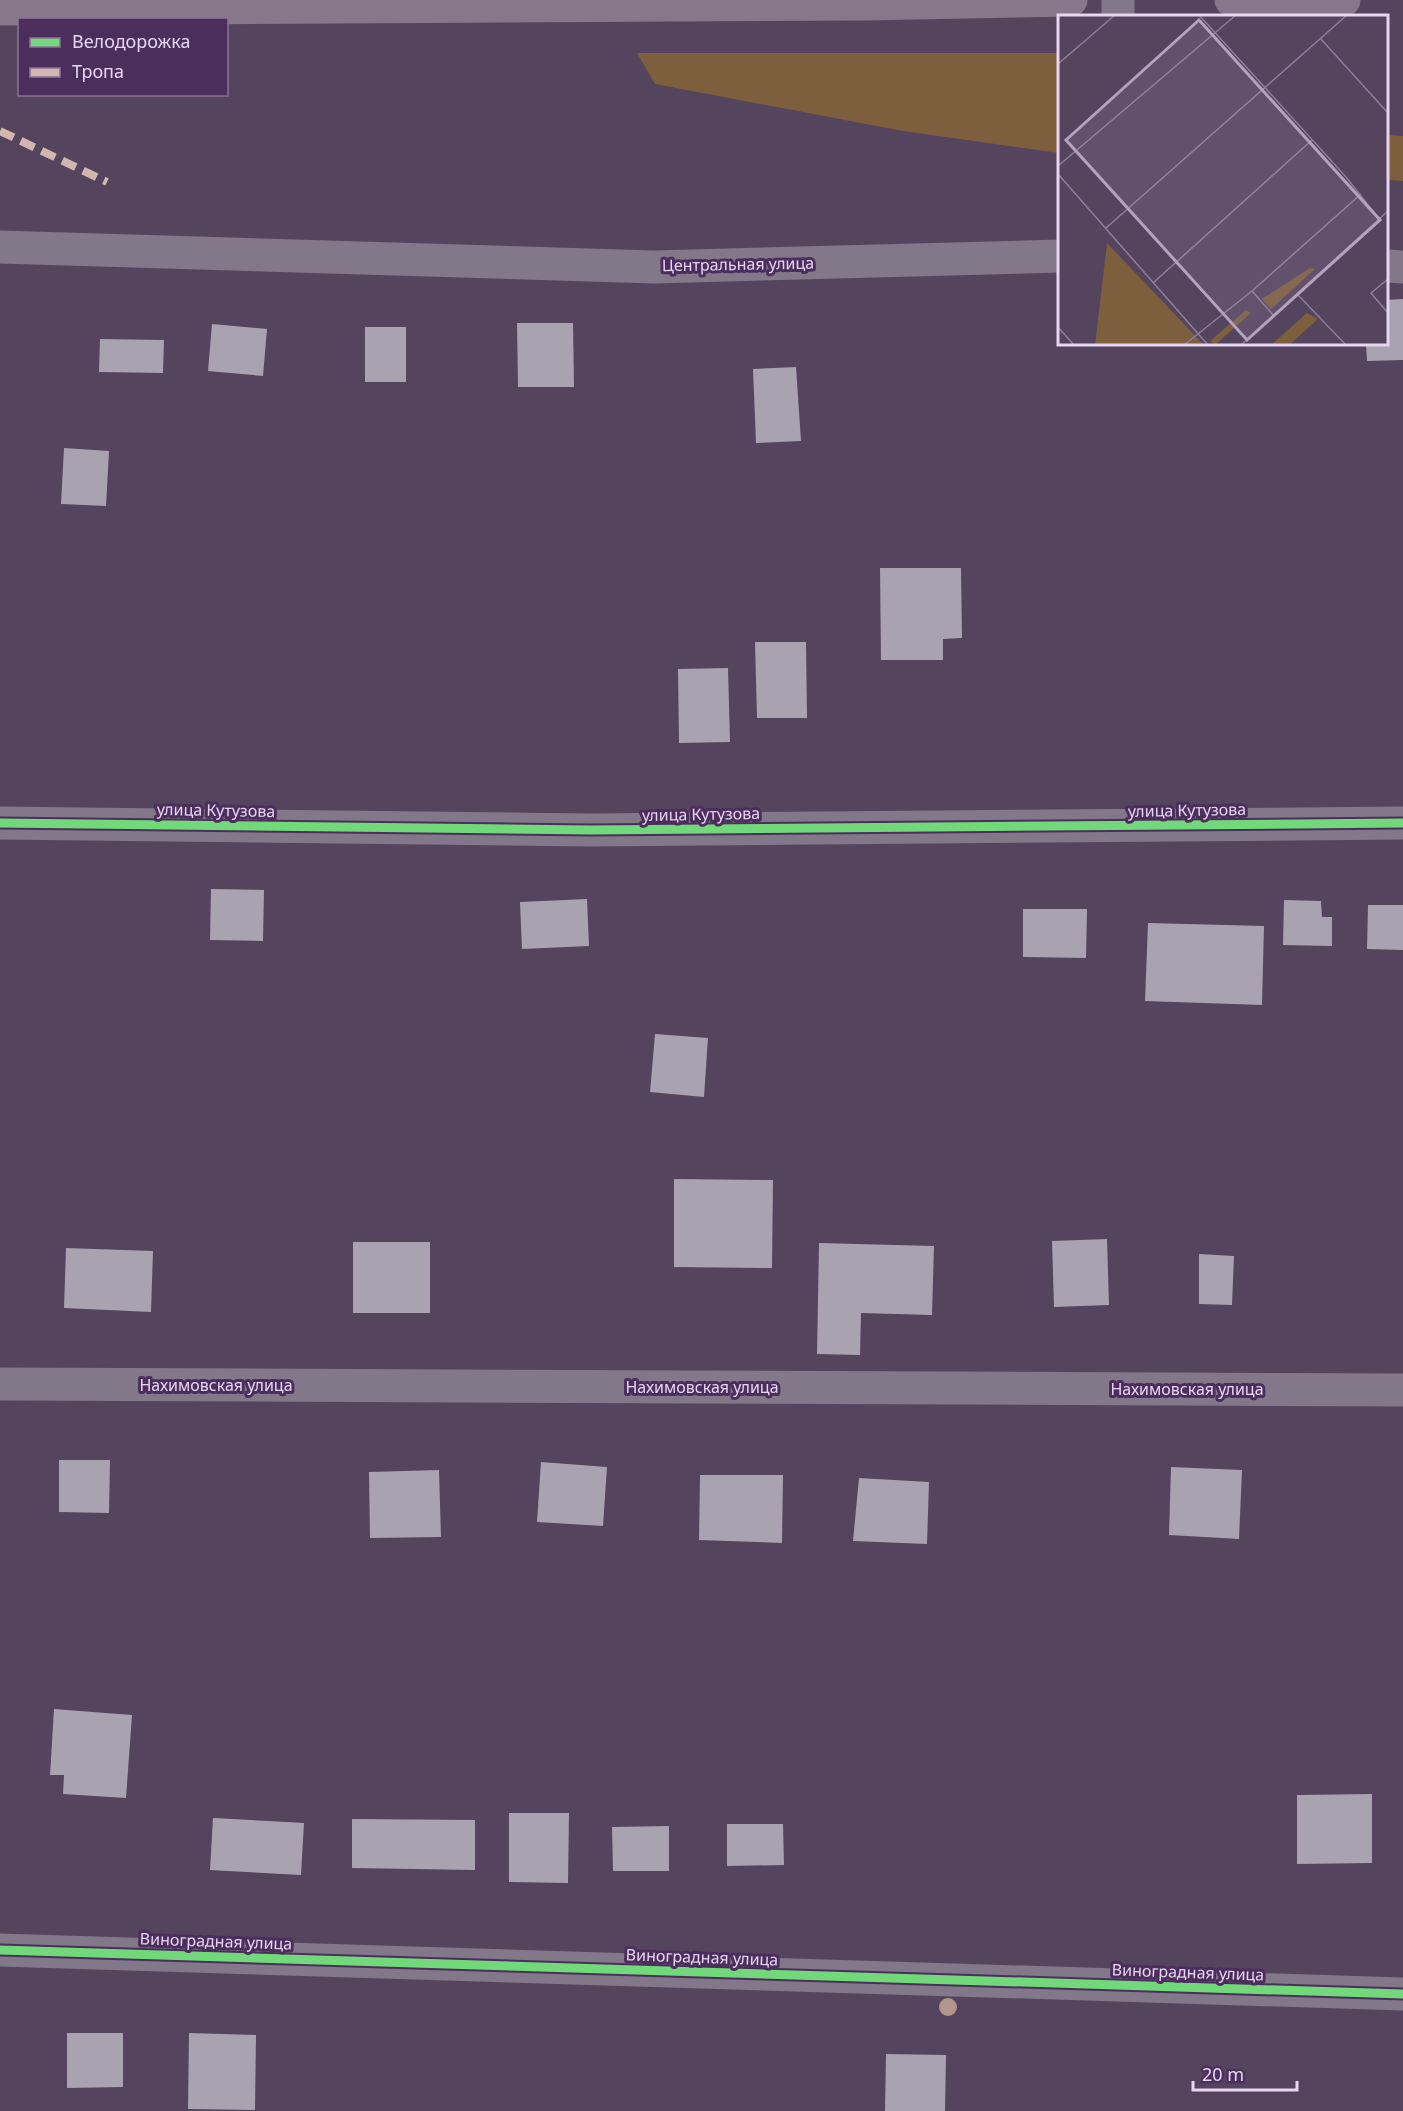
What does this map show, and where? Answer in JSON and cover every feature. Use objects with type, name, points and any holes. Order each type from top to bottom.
[{"type":"main road","points":[[0,9],[1071,0]]},
{"type":"main road","points":[[1231,0],[1344,0]]},
{"type":"street","name":"Центральная улица","points":[[0,247],[654,267],[1058,256]]},
{"type":"street","points":[[1388,266],[1403,267]]},
{"type":"street","name":"улица Кутузова","points":[[0,823],[591,830],[1403,823]]},
{"type":"street","name":"Нахимовская улица","points":[[0,1384],[1403,1390]]},
{"type":"street","name":"Виноградная улица","points":[[0,1950],[1403,1994]]},
{"type":"shaded area","points":[[637,53],[1058,53],[1058,153],[903,131],[655,84]]},
{"type":"shaded area","points":[[1388,135],[1403,136],[1403,181],[1388,180]]},
{"type":"building","points":[[1403,299],[1403,360],[1367,361],[1366,345],[1388,345],[1388,300]]},
{"type":"building","points":[[517,323],[573,323],[574,387],[518,387]]},
{"type":"building","points":[[212,324],[267,329],[263,376],[208,371]]},
{"type":"building","points":[[365,327],[406,327],[406,382],[365,382]]},
{"type":"building","points":[[100,339],[164,340],[163,373],[99,372]]},
{"type":"building","points":[[796,367],[801,441],[756,443],[753,369]]},
{"type":"building","points":[[64,448],[109,451],[106,506],[61,504]]},
{"type":"building","points":[[880,568],[961,568],[962,638],[943,639],[943,660],[881,660]]},
{"type":"building","points":[[755,642],[806,642],[807,718],[757,718]]},
{"type":"building","points":[[728,668],[730,742],[679,743],[678,669]]},
{"type":"building","points":[[211,889],[264,890],[263,941],[210,940]]},
{"type":"building","points":[[587,899],[589,946],[522,949],[520,902]]},
{"type":"building","points":[[1284,900],[1321,901],[1322,917],[1332,917],[1332,946],[1283,945]]},
{"type":"building","points":[[1368,905],[1403,905],[1403,950],[1367,949]]},
{"type":"building","points":[[1023,909],[1087,909],[1086,958],[1023,957]]},
{"type":"building","points":[[1148,923],[1264,926],[1262,1005],[1145,1001]]},
{"type":"building","points":[[655,1034],[708,1038],[704,1097],[650,1092]]},
{"type":"building","points":[[674,1179],[773,1180],[772,1268],[674,1267]]},
{"type":"building","points":[[1107,1239],[1109,1305],[1054,1307],[1052,1241]]},
{"type":"building","points":[[353,1242],[430,1242],[430,1313],[353,1313]]},
{"type":"building","points":[[819,1243],[934,1246],[932,1315],[861,1313],[860,1355],[817,1354]]},
{"type":"building","points":[[66,1248],[153,1251],[151,1312],[64,1308]]},
{"type":"building","points":[[1199,1254],[1234,1256],[1232,1305],[1199,1304]]},
{"type":"building","points":[[59,1460],[110,1460],[109,1513],[59,1512]]},
{"type":"building","points":[[541,1462],[607,1467],[603,1526],[537,1522]]},
{"type":"building","points":[[1171,1467],[1242,1470],[1239,1539],[1169,1535]]},
{"type":"building","points":[[439,1470],[441,1537],[370,1538],[369,1472]]},
{"type":"building","points":[[700,1475],[783,1475],[782,1543],[699,1540]]},
{"type":"building","points":[[859,1478],[929,1482],[927,1544],[853,1541]]},
{"type":"building","points":[[54,1709],[132,1715],[126,1798],[63,1794],[64,1775],[50,1775]]},
{"type":"building","points":[[1372,1794],[1372,1863],[1297,1864],[1297,1795]]},
{"type":"building","points":[[509,1813],[569,1813],[568,1883],[509,1882]]},
{"type":"building","points":[[213,1818],[304,1823],[301,1875],[210,1870]]},
{"type":"building","points":[[352,1819],[475,1820],[475,1870],[352,1868]]},
{"type":"building","points":[[727,1824],[783,1824],[784,1865],[727,1866]]},
{"type":"building","points":[[669,1826],[669,1871],[613,1871],[612,1827]]},
{"type":"building","points":[[67,2033],[123,2033],[123,2087],[67,2088]]},
{"type":"building","points":[[189,2033],[256,2035],[255,2110],[188,2109]]},
{"type":"building","points":[[886,2054],[946,2055],[945,2111],[885,2111]]},
{"type":"marked path","points":[[0,131],[107,182]]},
{"type":"cycle path","points":[[0,823],[591,830],[1403,823]]},
{"type":"cycle path","points":[[0,1950],[1403,1994]]}]
